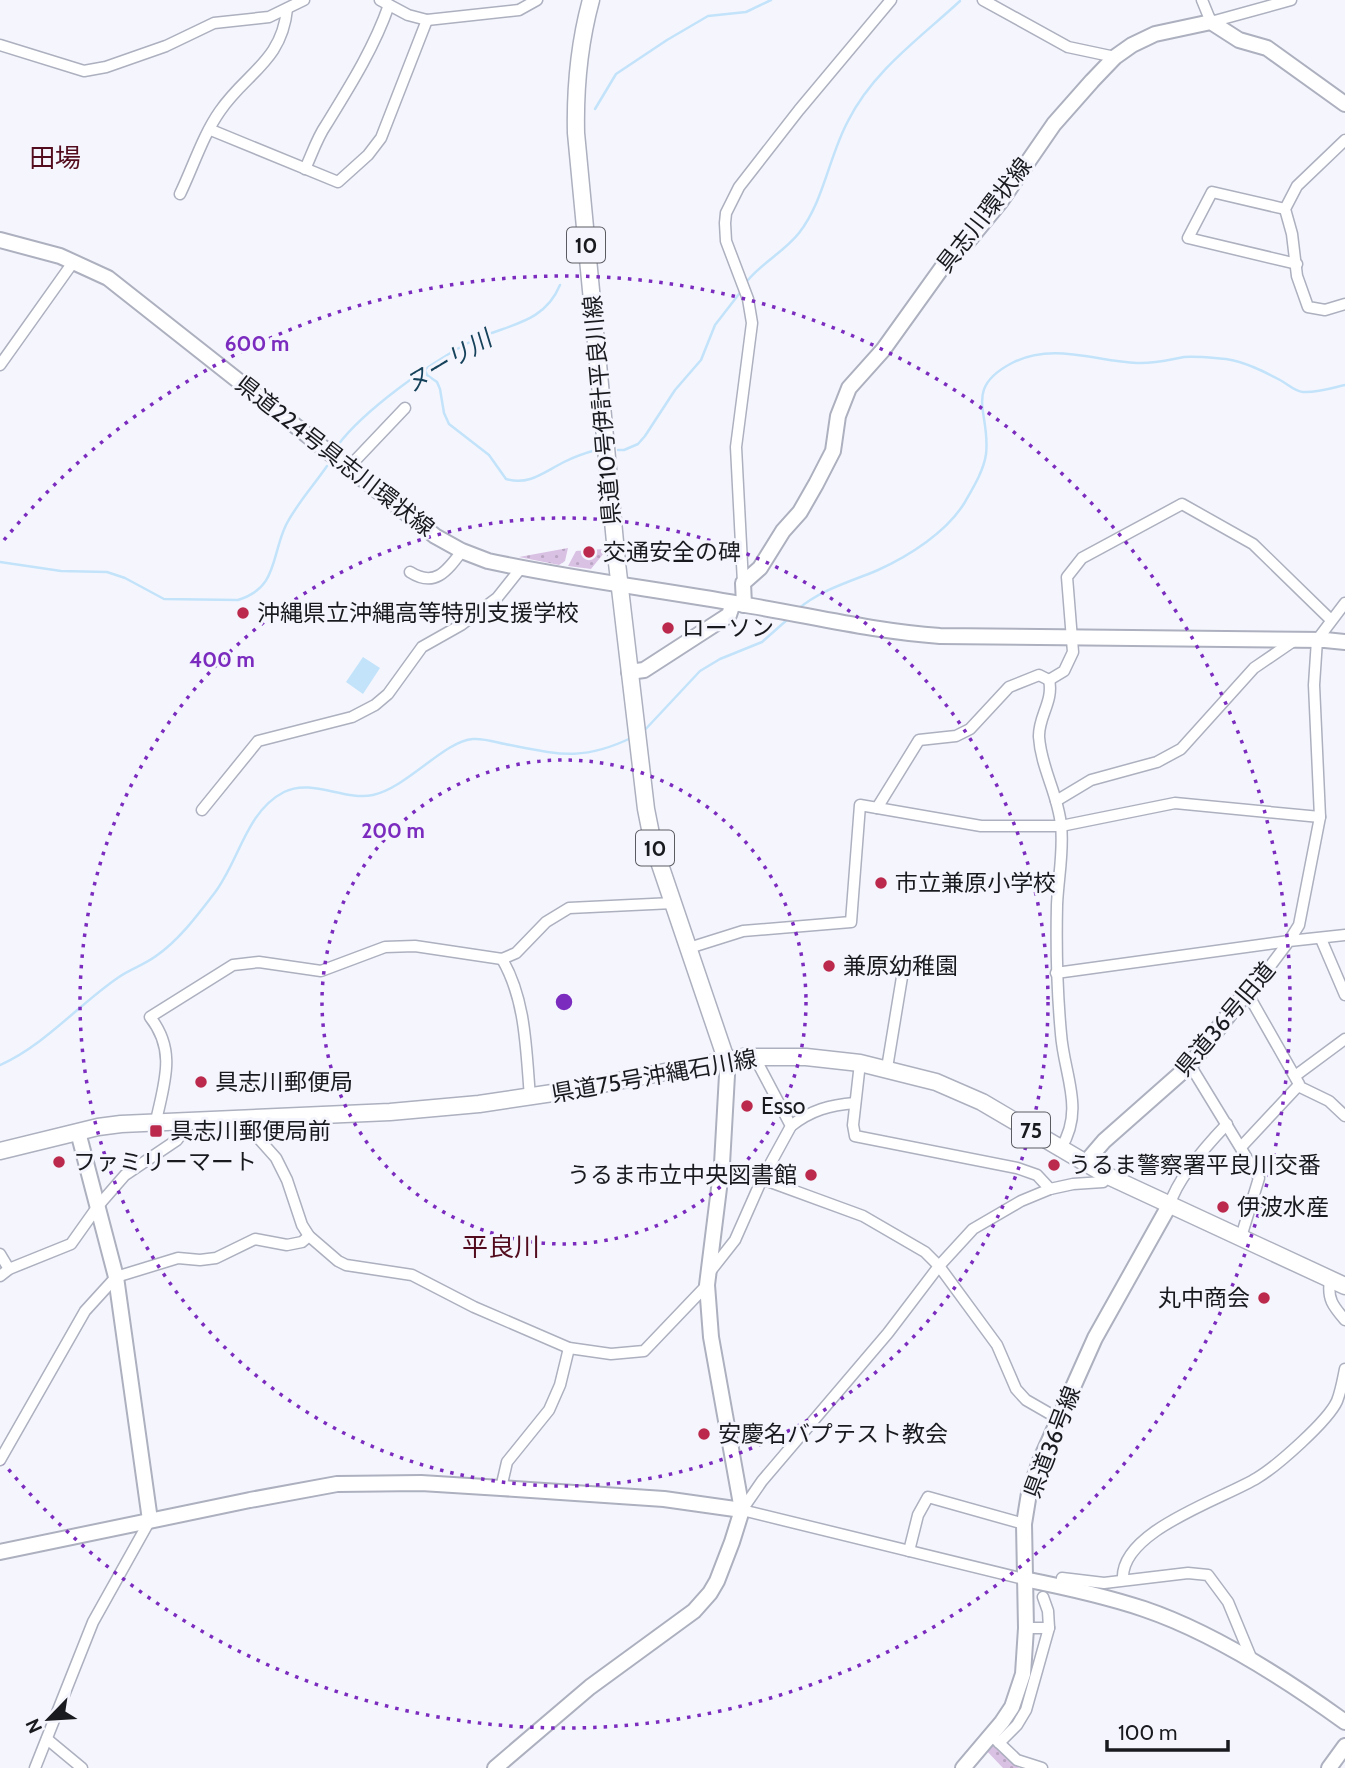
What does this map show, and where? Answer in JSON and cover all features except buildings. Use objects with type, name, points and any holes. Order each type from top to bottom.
[{"type":"main road","name":"県道10号伊計平良川線","points":[[591,0],[577,73],[576,133],[619,584],[646,809],[653,844],[726,1059]]},
{"type":"main road","points":[[1211,22],[1240,40],[1267,48],[1345,104]]},
{"type":"main road","name":"具志川環状線","points":[[743,583],[760,568],[783,531],[800,512],[816,484],[833,451],[838,416],[849,388],[883,350],[949,258],[969,240],[1001,201],[1054,124],[1115,58],[1132,45],[1155,34],[1211,22]]},
{"type":"main road","name":"県道224号具志川環状線","points":[[0,240],[74,261],[108,278],[435,536],[488,561],[619,584]]},
{"type":"main road","points":[[629,673],[644,670],[729,615],[739,604],[743,583]]},
{"type":"main road","points":[[619,584],[838,624],[908,633],[1345,642]]},
{"type":"main road","name":"県道36号旧道","points":[[1086,1162],[1104,1141],[1191,1065],[1257,978]]},
{"type":"main road","name":"県道75号沖縄石川線","points":[[0,1151],[103,1126],[156,1121],[390,1112],[479,1104],[658,1074],[726,1059],[754,1056],[806,1057],[887,1068],[936,1082],[982,1102],[1108,1175],[1338,1283]]},
{"type":"main road","points":[[495,1768],[570,1703],[681,1623],[704,1601],[722,1569],[742,1510],[711,1337],[707,1280],[722,1164],[726,1059]]},
{"type":"main road","points":[[78,1132],[116,1278],[149,1520]]},
{"type":"main road","name":"県道36号線","points":[[964,1768],[996,1740],[1012,1707],[1023,1674],[1026,1628],[1024,1524],[1034,1478],[1095,1338],[1170,1204]]},
{"type":"main road","points":[[0,1552],[337,1484],[409,1483],[501,1488],[664,1499],[742,1510]]},
{"type":"main road","points":[[1024,1579],[1124,1603],[1180,1623],[1254,1664],[1345,1722]]},
{"type":"main road","points":[[1329,1768],[1345,1746]]},
{"type":"street","points":[[0,45],[84,71],[166,46],[214,23],[269,17],[304,0]]},
{"type":"street","points":[[305,169],[324,127],[349,90],[381,30],[385,2],[408,15],[427,20],[519,10],[537,0]]},
{"type":"street","points":[[743,583],[736,447],[753,331],[748,299],[726,241],[724,223],[727,209],[739,187],[769,148],[891,0]]},
{"type":"street","points":[[983,0],[1068,47],[1115,58]]},
{"type":"street","points":[[1202,0],[1211,22],[1290,0]]},
{"type":"street","points":[[180,194],[219,112],[261,68],[280,40],[287,9]]},
{"type":"street","points":[[211,130],[338,183],[375,148],[381,138],[427,20]]},
{"type":"street","points":[[1345,141],[1297,186],[1285,209],[1292,234],[1297,276],[1308,307],[1325,310],[1345,304]]},
{"type":"street","points":[[1285,209],[1212,192],[1188,239],[1297,264]]},
{"type":"street","points":[[0,365],[74,261]]},
{"type":"street","points":[[348,468],[405,408]]},
{"type":"street","points":[[1049,680],[1064,671],[1073,652],[1074,637],[1067,577],[1082,558],[1182,504],[1253,544],[1331,620]]},
{"type":"street","points":[[410,572],[423,580],[431,579],[446,570],[462,551]]},
{"type":"street","points":[[202,810],[258,741],[352,717],[375,705],[388,694],[422,647],[461,625],[497,598],[520,568]]},
{"type":"street","points":[[1056,973],[1289,940],[1299,925],[1320,817],[1314,685],[1317,640],[1345,603]]},
{"type":"street","points":[[1056,801],[1091,780],[1157,762],[1181,749],[1254,668],[1295,639]]},
{"type":"street","points":[[877,808],[919,740],[956,736],[970,729],[1009,687],[1039,675],[1049,680],[1052,691],[1039,734],[1043,764],[1056,801],[1061,826],[1056,973],[1062,1042],[1074,1112],[1071,1127],[1061,1148]]},
{"type":"street","points":[[689,948],[743,931],[851,922],[860,805],[981,826],[1061,826],[1175,803],[1320,817]]},
{"type":"street","points":[[156,1121],[169,1062],[156,1024],[150,1017],[233,965],[259,962],[321,971],[385,947],[415,946],[502,959],[516,953],[546,922],[569,908],[673,902]]},
{"type":"street","name":"県道36号旧道","points":[[1257,978],[1271,965],[1289,940],[1345,935]]},
{"type":"street","points":[[1321,939],[1345,995]]},
{"type":"street","points":[[502,959],[512,976],[523,1020],[530,1097]]},
{"type":"street","points":[[887,1068],[902,976]]},
{"type":"street","points":[[1245,993],[1296,1081],[1329,1101],[1345,1116]]},
{"type":"street","points":[[1242,1146],[1296,1081],[1345,1039]]},
{"type":"street","points":[[754,1056],[791,1126]]},
{"type":"street","points":[[860,1063],[852,1125],[855,1136],[1017,1168],[1037,1175],[1050,1189]]},
{"type":"street","points":[[1191,1065],[1259,1178],[1241,1237]]},
{"type":"street","points":[[252,1117],[251,1130],[276,1158],[287,1180],[302,1225],[324,1250],[346,1265],[412,1275],[474,1307],[569,1348],[611,1354],[643,1351],[707,1280],[735,1240],[762,1179],[791,1126],[817,1109],[855,1103]]},
{"type":"street","points":[[0,1276],[9,1269],[71,1244],[98,1206],[125,1175],[177,1140],[186,1129],[188,1120]]},
{"type":"street","points":[[1170,1204],[1184,1178],[1227,1124]]},
{"type":"street","points":[[1024,1579],[742,1510],[762,1481],[888,1334],[939,1266],[973,1229],[1021,1201],[1050,1189],[1103,1182],[1108,1175]]},
{"type":"street","points":[[762,1179],[863,1216],[925,1252],[939,1266],[997,1345],[1016,1389],[1026,1400],[1059,1419]]},
{"type":"street","points":[[0,1460],[85,1311],[116,1278],[177,1258],[216,1258],[255,1239],[287,1245],[302,1242],[309,1236]]},
{"type":"street","points":[[0,1254],[9,1269]]},
{"type":"street","points":[[1338,1283],[1328,1294],[1345,1320]]},
{"type":"street","points":[[501,1488],[507,1462],[549,1410],[560,1385],[569,1348]]},
{"type":"street","points":[[1123,1580],[1122,1574],[1131,1553],[1167,1522],[1257,1478],[1312,1432],[1337,1401],[1345,1369]]},
{"type":"street","points":[[909,1551],[918,1515],[928,1497],[1024,1524]]},
{"type":"street","points":[[35,1768],[93,1622],[149,1520]]},
{"type":"street","points":[[1061,1586],[1062,1578],[1104,1583],[1188,1573],[1208,1574],[1228,1602],[1254,1664]]},
{"type":"street","points":[[1042,1768],[1017,1760],[996,1740],[1017,1725],[1026,1710],[1049,1628],[1048,1611],[1043,1597]]},
{"type":"street","points":[[1026,1628],[1049,1628]]},
{"type":"street","points":[[47,1738],[82,1768]]},
{"type":"shaded area","points":[[568,548],[565,561],[559,565],[519,557]]},
{"type":"shaded area","points":[[604,549],[604,553],[591,569],[568,566],[576,551]]},
{"type":"shaded area","points":[[994,1738],[1024,1763],[1018,1768],[1003,1768],[983,1747]]},
{"type":"water","points":[[363,657],[380,668],[363,694],[346,682]]},
{"type":"waterway","name":"ヌーリ川","points":[[595,109],[616,74],[667,40],[708,16],[746,12],[771,0]]},
{"type":"waterway","points":[[748,280],[781,251],[808,220],[841,135],[870,86],[898,56],[960,1]]},
{"type":"waterway","name":"ヌーリ川","points":[[338,445],[380,403],[417,375],[468,343],[533,316],[544,309],[560,285]]},
{"type":"waterway","points":[[618,450],[638,444],[645,436],[675,390],[701,360],[715,325],[739,294]]},
{"type":"waterway","points":[[798,609],[826,591],[902,558],[938,533],[957,513],[975,485],[985,460],[987,439],[983,392],[988,382],[1012,363],[1027,357],[1058,353],[1137,363],[1205,357],[1247,365],[1300,391],[1319,391],[1345,385]]},
{"type":"waterway","points":[[425,370],[427,375],[437,382],[449,424],[489,455],[506,479],[529,479],[572,458],[596,450]]},
{"type":"waterway","name":"ヌーリ川","points":[[0,562],[61,571],[107,572],[125,578],[164,599],[238,600],[251,595],[267,579],[286,525],[327,466]]},
{"type":"waterway","points":[[642,733],[700,671],[720,659],[762,642],[788,619]]},
{"type":"waterway","points":[[0,1065],[32,1047],[104,988],[172,943],[194,920],[222,882],[260,812],[284,792],[306,787],[351,795],[373,795],[399,783],[450,747],[473,739],[572,754],[600,750],[633,737]]},
{"type":"place","name":"交通安全の碑","points":[[589,552]]},
{"type":"place","name":"沖縄県立沖縄高等特別支援学校","points":[[243,613]]},
{"type":"place","name":"ローソン","points":[[668,628]]},
{"type":"place","name":"市立兼原小学校","points":[[881,883]]},
{"type":"place","name":"兼原幼稚園","points":[[829,966]]},
{"type":"place","name":"具志川郵便局","points":[[201,1082]]},
{"type":"place","name":"Esso","points":[[747,1106]]},
{"type":"place","name":"具志川郵便局前","points":[[156,1131]]},
{"type":"place","name":"ファミリーマート","points":[[59,1162]]},
{"type":"place","name":"うるま警察署平良川交番","points":[[1054,1165]]},
{"type":"place","name":"うるま市立中央図書館","points":[[811,1175]]},
{"type":"place","name":"伊波水産","points":[[1223,1207]]},
{"type":"place","name":"丸中商会","points":[[1264,1298]]},
{"type":"place","name":"安慶名バプテスト教会","points":[[704,1434]]},
{"type":"district","name":"田場","points":[[55,158]]},
{"type":"district","name":"平良川","points":[[501,1247]]}]
